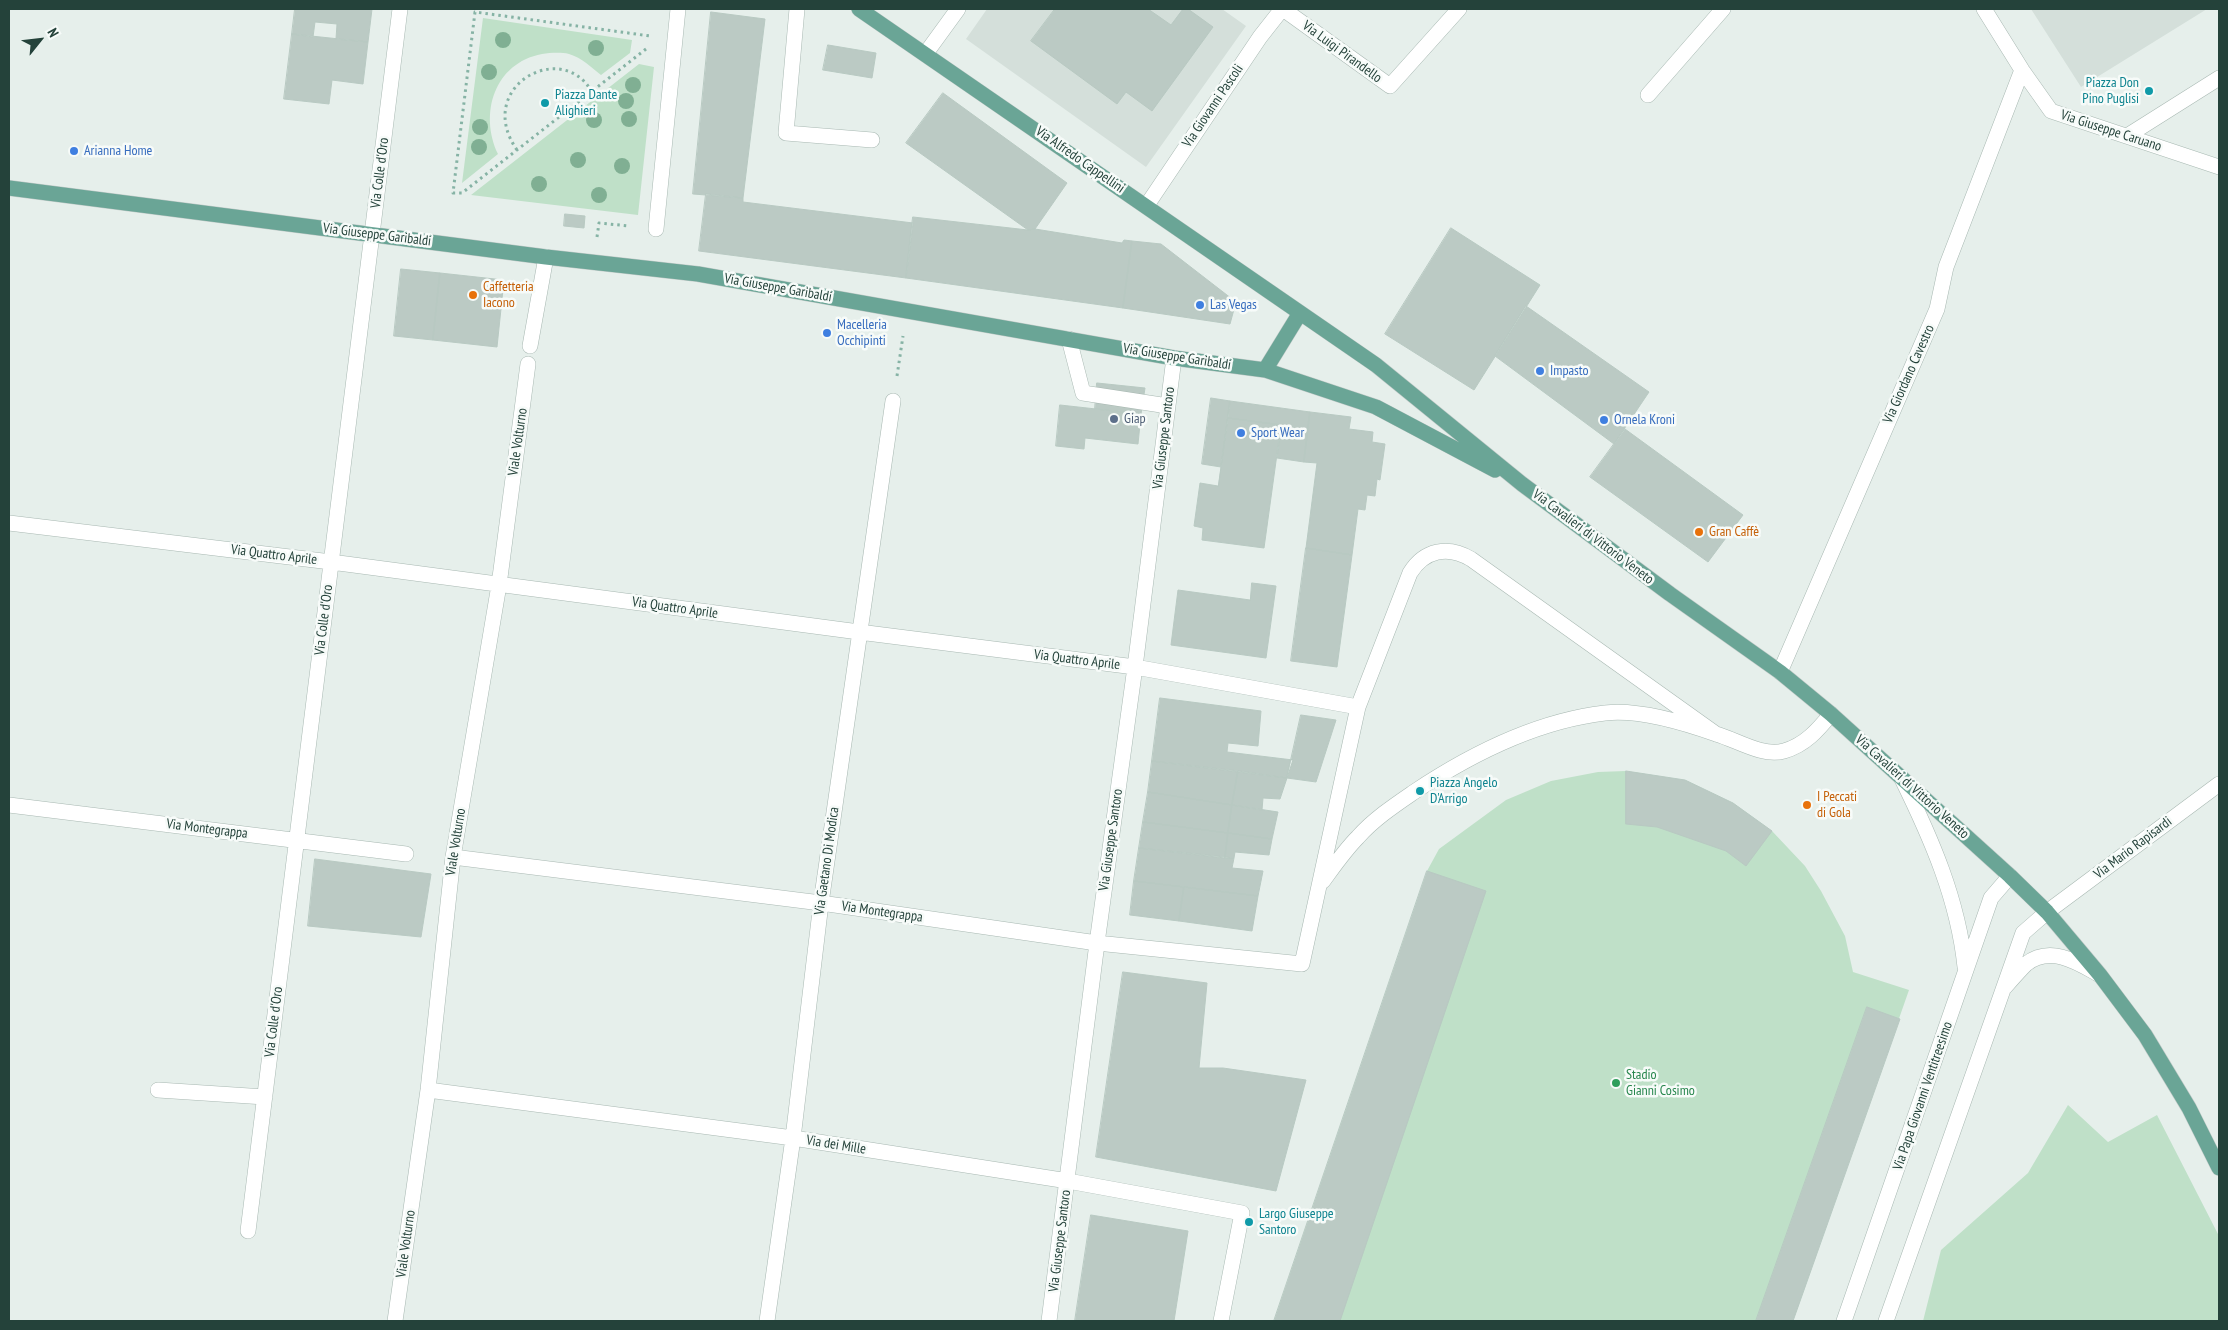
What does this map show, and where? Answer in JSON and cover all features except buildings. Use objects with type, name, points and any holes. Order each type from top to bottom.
[{"type":"main road","name":"Via Alfredo Cappellini","points":[[860,9],[1147,205],[1376,366],[1522,484]]},
{"type":"main road","name":"Via Giuseppe Garibaldi","points":[[9,188],[546,257],[698,274],[1174,358],[1265,370],[1376,406],[1522,484]]},
{"type":"main road","points":[[1265,370],[1300,313]]},
{"type":"main road","name":"Via Cavalieri di Vittorio Veneto","points":[[1522,484],[1670,594],[1780,672],[1899,774],[2047,912],[2100,975],[2145,1035],[2190,1108],[2219,1168]]},
{"type":"street","name":"Via Colle d'Oro","points":[[248,1231],[400,9]]},
{"type":"street","points":[[656,229],[678,9]]},
{"type":"street","points":[[796,9],[786,133],[872,140]]},
{"type":"street","points":[[926,53],[958,9]]},
{"type":"street","name":"Via Luigi Pirandello","points":[[1282,9],[1390,86],[1459,9]]},
{"type":"street","name":"Via Giovanni Pascoli","points":[[1147,205],[1260,37],[1282,9]]},
{"type":"street","points":[[1648,95],[1723,9]]},
{"type":"street","name":"Via Giuseppe Caruano","points":[[1984,9],[2051,112],[2219,167]]},
{"type":"street","name":"Via Giordano Cavestro","points":[[1780,672],[1937,309],[1946,267],[2022,70]]},
{"type":"street","points":[[2128,136],[2219,78]]},
{"type":"street","points":[[530,346],[546,257]]},
{"type":"street","points":[[1069,339],[1083,393],[1168,406]]},
{"type":"street","name":"Via Giuseppe Santoro","points":[[1049,1321],[1174,358]]},
{"type":"street","name":"Viale Volturno","points":[[395,1321],[428,1090],[453,857],[499,585],[528,364]]},
{"type":"street","name":"Via Gaetano Di Modica","points":[[767,1321],[821,903],[893,401]]},
{"type":"street","name":"Via Quattro Aprile","points":[[9,523],[331,562],[1135,667],[1358,707]]},
{"type":"street","points":[[1320,884],[1358,707],[1410,573],[1423,558],[1432,553],[1452,551],[1471,559],[1716,734]]},
{"type":"street","points":[[1320,884],[1358,836],[1389,809],[1459,765],[1503,742],[1555,723],[1606,713],[1658,717],[1716,734],[1767,752],[1784,751],[1814,734],[1831,714]]},
{"type":"street","points":[[1899,774],[1930,836],[1950,892],[1962,940],[1966,973]]},
{"type":"street","name":"Via Mario Rapisardi","points":[[2047,912],[2219,784]]},
{"type":"street","name":"Via Montegrappa","points":[[9,804],[406,854]]},
{"type":"street","name":"Via Montegrappa","points":[[453,857],[821,903],[1097,943],[1302,964],[1320,884]]},
{"type":"street","name":"Via Papa Giovanni Ventitreesimo","points":[[1844,1321],[1991,898],[2010,876]]},
{"type":"street","points":[[1886,1321],[2022,933],[2047,912]]},
{"type":"street","points":[[2000,992],[2028,963],[2050,955],[2070,958],[2100,975]]},
{"type":"street","points":[[158,1090],[265,1097]]},
{"type":"street","name":"Via dei Mille","points":[[428,1090],[792,1138],[1068,1181],[1242,1213],[1221,1321]]},
{"type":"path","points":[[661,38],[475,12],[452,193],[462,193],[592,92],[661,38],[676,26]]},
{"type":"path","points":[[517,150],[506,127],[504,113],[512,92],[526,76],[538,71],[552,69],[565,71],[578,76],[588,85],[592,92]]},
{"type":"path","points":[[594,262],[599,223],[656,229]]},
{"type":"path","points":[[893,401],[906,310]]},
{"type":"shaded area","points":[[987,9],[1222,9],[1246,26],[1146,167],[966,39]]},
{"type":"shaded area","points":[[2031,9],[2207,9],[2081,87]]},
{"type":"green space","points":[[483,18],[632,40],[630,53],[601,75],[578,58],[562,53],[542,54],[526,59],[512,68],[502,79],[495,92],[491,107],[492,139],[498,154],[462,183]]},
{"type":"green space","points":[[639,64],[654,67],[638,215],[471,195]]},
{"type":"green space","name":"Stadio Gianni Cosimo","points":[[1626,771],[1685,780],[1733,803],[1772,831],[1805,866],[1821,891],[1845,936],[1853,972],[1909,990],[1793,1321],[1274,1321],[1427,871],[1439,849],[1506,800],[1551,781],[1598,772]]},
{"type":"green space","points":[[2068,1105],[2108,1142],[2157,1115],[2219,1236],[2219,1321],[1923,1321],[1941,1250],[2028,1173]]},
{"type":"place","name":"Piazza Don Pino Puglisi","points":[[2149,91]]},
{"type":"place","name":"Piazza Dante Alighieri","points":[[545,103]]},
{"type":"place","name":"Arianna Home","points":[[74,151]]},
{"type":"place","name":"Caffetteria Iacono","points":[[473,295]]},
{"type":"place","name":"Las Vegas","points":[[1200,305]]},
{"type":"place","name":"Macelleria Occhipinti","points":[[827,333]]},
{"type":"place","name":"Impasto","points":[[1540,371]]},
{"type":"place","name":"Giap","points":[[1114,419]]},
{"type":"place","name":"Ornela Kroni","points":[[1604,420]]},
{"type":"place","name":"Sport Wear","points":[[1241,433]]},
{"type":"place","name":"Gran Caffè","points":[[1699,532]]},
{"type":"place","name":"Piazza Angelo D'Arrigo","points":[[1420,791]]},
{"type":"place","name":"I Peccati di Gola","points":[[1807,805]]},
{"type":"place","name":"Stadio Gianni Cosimo","points":[[1616,1083]]},
{"type":"place","name":"Largo Giuseppe Santoro","points":[[1249,1222]]}]
